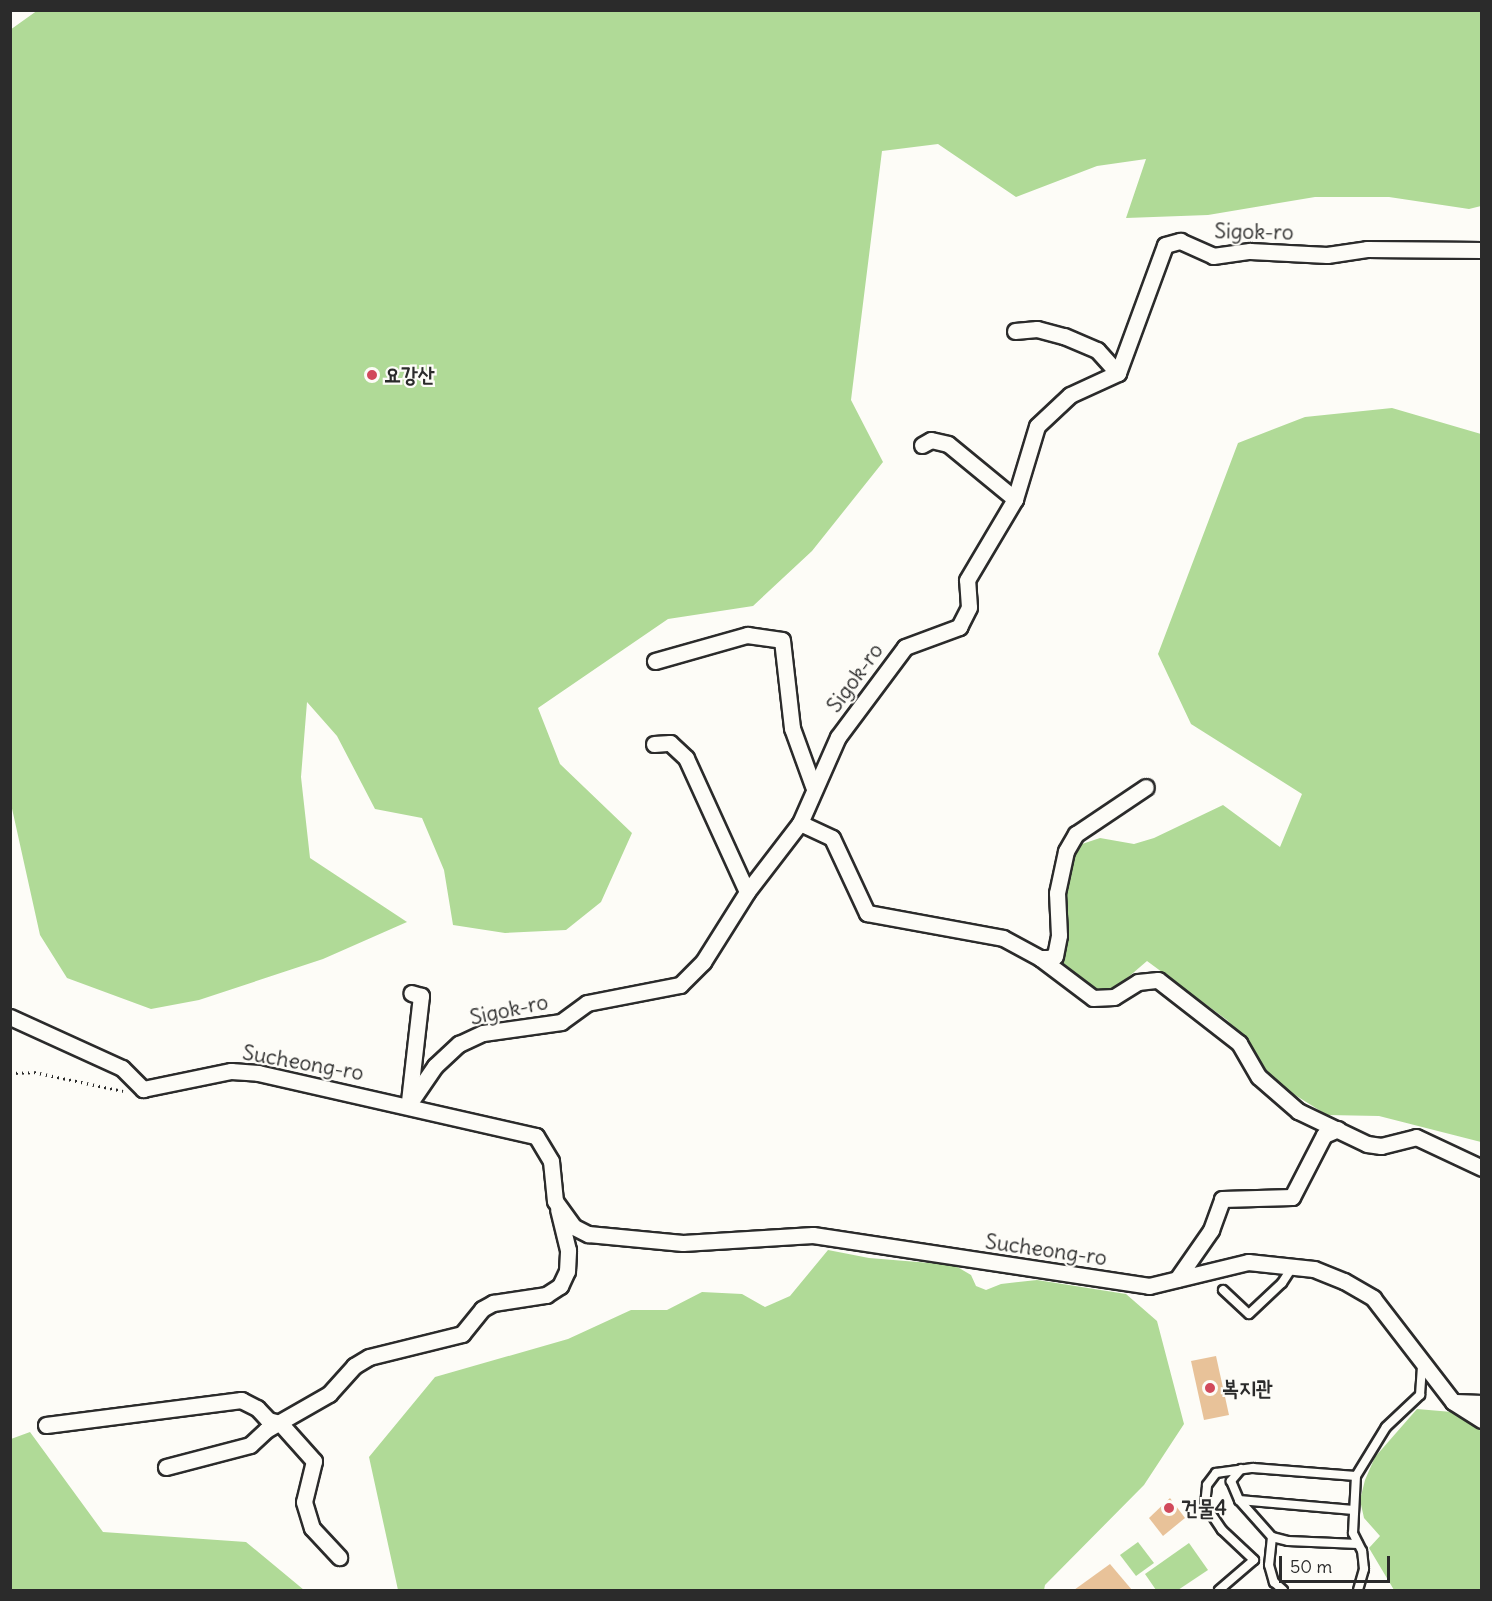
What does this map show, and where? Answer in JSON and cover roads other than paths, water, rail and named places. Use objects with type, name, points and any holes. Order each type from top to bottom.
[{"type":"street","name":"Sigok-ro","points":[[409,1104],[435,1066],[459,1044],[483,1033],[561,1022],[587,1003],[680,986],[703,962],[747,892],[800,822],[813,786],[838,737],[905,647],[959,627],[969,607],[967,580],[1015,499],[1037,426],[1070,395],[1118,373],[1165,245],[1180,241],[1214,256],[1251,251],[1328,255],[1367,249],[1482,250]]},
{"type":"street","points":[[1015,331],[1037,329],[1064,336],[1096,350],[1118,373]]},
{"type":"street","points":[[922,445],[931,440],[948,444],[1015,499]]},
{"type":"street","points":[[655,661],[747,635],[782,640],[792,728],[813,786]]},
{"type":"street","points":[[654,744],[670,743],[686,758],[747,892]]},
{"type":"street","points":[[1040,958],[1055,956],[1060,868],[1076,834],[1146,786]]},
{"type":"street","points":[[800,822],[832,838],[867,913],[1003,938],[1040,958],[1093,998],[1114,997],[1138,982],[1158,980],[1239,1043],[1249,1064],[1287,1103],[1367,1144],[1381,1146],[1416,1137],[1482,1168]]},
{"type":"street","points":[[409,1104],[421,996],[411,993]]},
{"type":"street","name":"Sucheong-ro","points":[[10,1017],[122,1068],[144,1089],[244,1071],[409,1104],[536,1136],[551,1161],[555,1201],[568,1250],[567,1270],[560,1286],[546,1295],[494,1303],[482,1309],[462,1334],[369,1357],[354,1366],[329,1394],[280,1423],[250,1445],[166,1467]]},
{"type":"street","points":[[1177,1279],[1211,1230],[1221,1199],[1292,1197],[1324,1135],[1338,1129]]},
{"type":"street","name":"Sucheong-ro","points":[[555,1201],[574,1227],[588,1234],[683,1243],[813,1235],[1149,1286],[1248,1262],[1293,1265],[1344,1281],[1373,1298],[1422,1366],[1453,1402],[1482,1420]]},
{"type":"street","points":[[46,1425],[241,1400],[257,1408],[268,1420],[280,1423],[314,1461],[304,1502],[312,1528],[339,1557]]},
{"type":"street","points":[[1453,1402],[1482,1403]]},
{"type":"lane","points":[[1223,1290],[1249,1314],[1282,1283],[1293,1265]]},
{"type":"lane","points":[[1358,1590],[1365,1569],[1353,1533],[1356,1476],[1386,1427],[1420,1395],[1422,1366]]},
{"type":"lane","points":[[1217,1590],[1254,1560],[1222,1530],[1205,1505],[1207,1485],[1216,1473],[1242,1468],[1356,1476]]},
{"type":"lane","points":[[1242,1468],[1231,1481],[1239,1500],[1272,1537],[1288,1541],[1358,1544]]},
{"type":"lane","points":[[1239,1500],[1354,1510]]},
{"type":"lane","points":[[1272,1537],[1269,1566],[1274,1582],[1283,1590]]},
{"type":"place","name":"요강산","points":[[372,375]]},
{"type":"place","name":"복지관","points":[[1210,1388]]},
{"type":"place","name":"건물4","points":[[1169,1508]]}]
